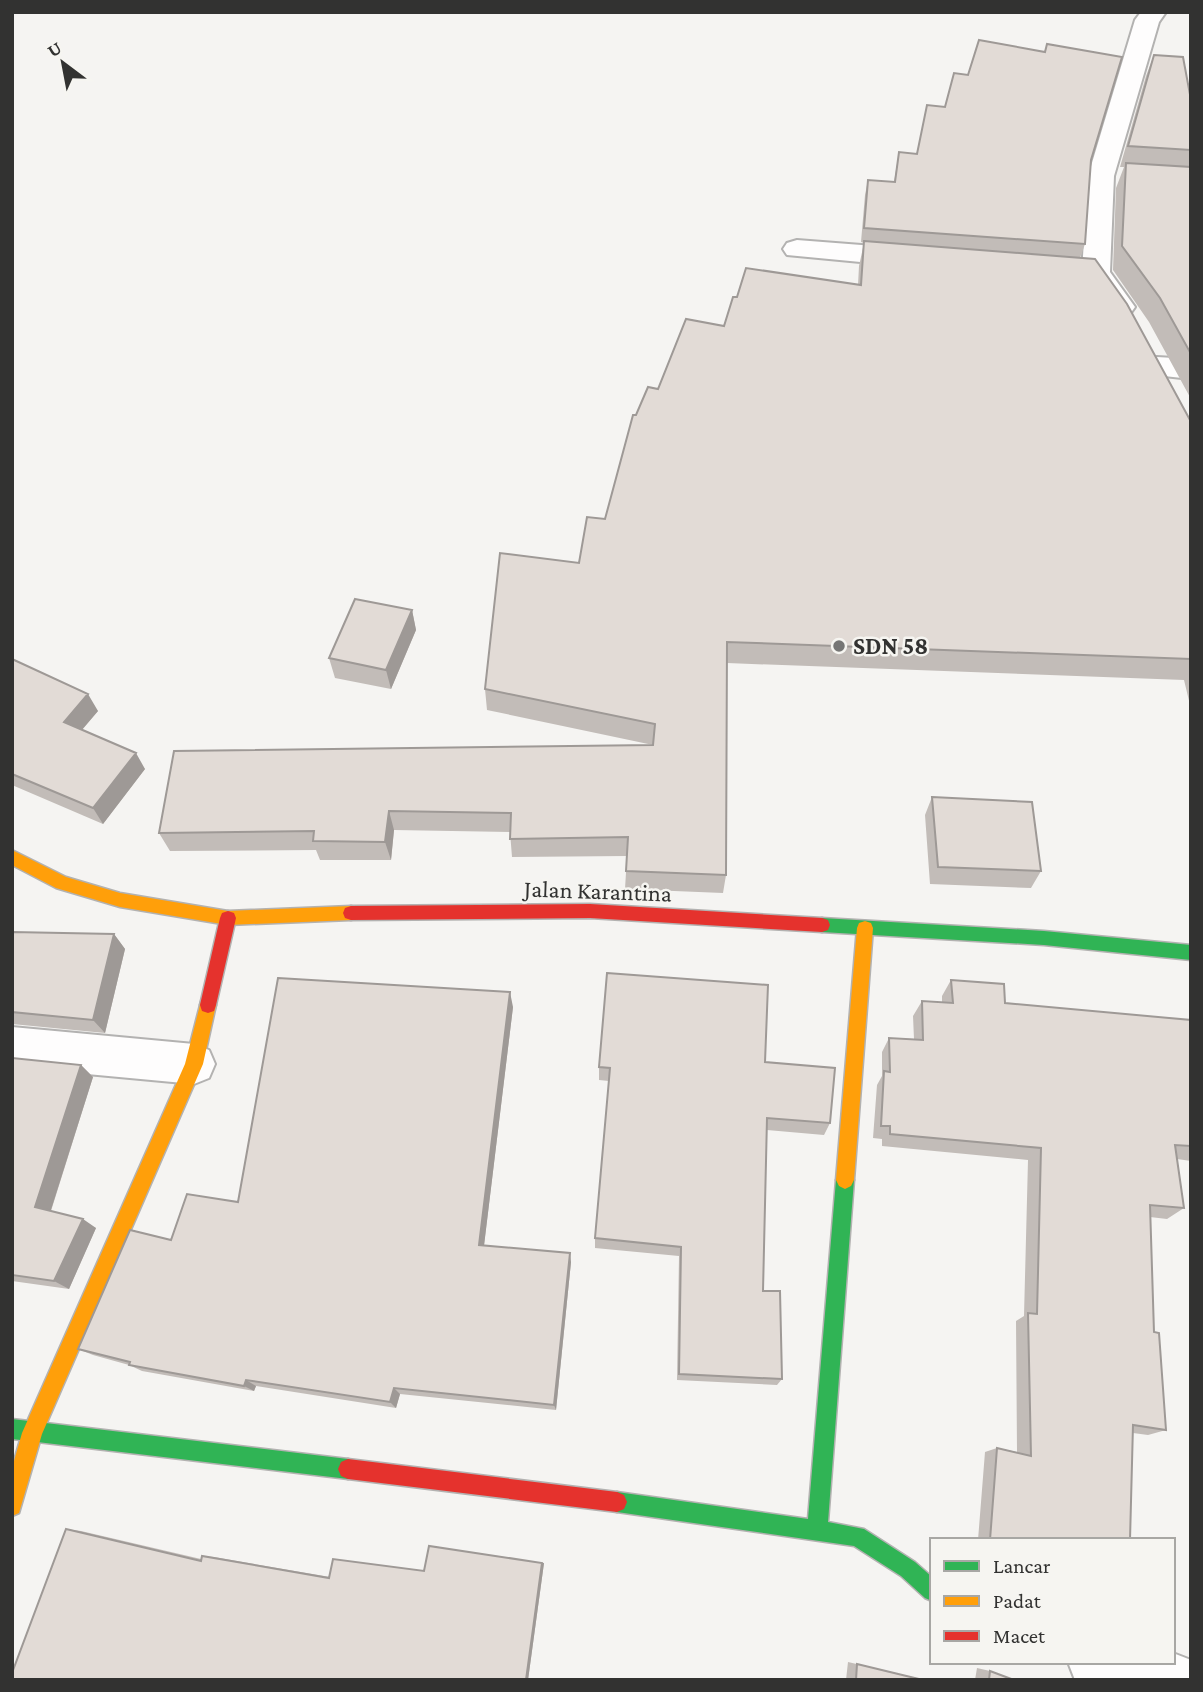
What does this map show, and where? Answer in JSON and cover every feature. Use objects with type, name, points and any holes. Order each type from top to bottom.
[{"type":"street","points":[[1154,12],[1147,20],[1101,176],[1083,271],[1146,349],[1174,401]]},
{"type":"street","points":[[1101,176],[1130,178]]},
{"type":"street","points":[[797,249],[933,259]]},
{"type":"street","points":[[1146,349],[1191,369]]},
{"type":"street","name":"Jalan Karantina","points":[[12,857],[62,883],[120,900],[229,918],[405,911],[590,911],[1044,939],[1191,953]]},
{"type":"street","points":[[12,1506],[32,1433],[194,1064],[229,918]]},
{"type":"street","points":[[817,1530],[865,928]]},
{"type":"street","points":[[12,1047],[194,1064]]},
{"type":"street","points":[[12,1429],[529,1491],[857,1536],[908,1569],[930,1589]]},
{"type":"street","points":[[1103,1664],[1176,1680]]},
{"type":"building","points":[[979,40],[1045,52],[1047,44],[1122,57],[1091,160],[1085,244],[864,228],[868,180],[895,182],[899,152],[917,154],[927,105],[945,107],[954,73],[968,75]]},
{"type":"building","points":[[1154,55],[1183,57],[1191,100],[1191,150],[1128,146]]},
{"type":"building","points":[[1126,163],[1191,167],[1191,354],[1160,298],[1122,246]]},
{"type":"building","points":[[864,241],[1095,259],[1127,304],[1191,420],[1191,659],[727,642],[726,875],[626,871],[628,837],[510,839],[511,813],[389,811],[385,842],[313,841],[314,831],[159,833],[174,751],[653,745],[655,724],[485,689],[500,553],[579,563],[587,517],[605,519],[633,415],[636,415],[648,387],[658,389],[686,319],[724,326],[746,268],[861,285]]},
{"type":"building","points":[[355,599],[412,610],[386,670],[329,658]]},
{"type":"building","points":[[12,659],[88,694],[64,722],[136,753],[93,808],[12,774]]},
{"type":"building","points":[[932,797],[1032,802],[1041,871],[938,867]]},
{"type":"building","points":[[12,932],[114,934],[93,1020],[12,1012]]},
{"type":"building","points":[[607,973],[768,985],[765,1062],[835,1068],[830,1123],[767,1118],[763,1291],[780,1291],[782,1379],[679,1374],[681,1247],[595,1238],[610,1068],[599,1067]]},
{"type":"building","points":[[278,978],[510,992],[479,1245],[570,1253],[554,1405],[394,1388],[390,1402],[246,1380],[244,1386],[129,1365],[130,1362],[78,1349],[130,1230],[171,1240],[187,1194],[238,1202]]},
{"type":"building","points":[[951,980],[1004,984],[1005,1003],[1191,1020],[1191,1146],[1175,1145],[1184,1208],[1150,1205],[1154,1332],[1159,1333],[1166,1430],[1133,1425],[1130,1538],[990,1538],[997,1448],[1031,1456],[1028,1313],[1037,1314],[1041,1148],[890,1134],[890,1126],[881,1126],[884,1071],[890,1072],[889,1038],[923,1040],[922,1001],[953,1003]]},
{"type":"building","points":[[12,1058],[81,1065],[35,1207],[83,1219],[54,1281],[12,1275]]},
{"type":"building","points":[[66,1529],[201,1561],[202,1556],[329,1578],[333,1559],[424,1571],[429,1546],[542,1563],[526,1680],[12,1680],[12,1673]]},
{"type":"building","points":[[857,1664],[923,1680],[856,1680]]},
{"type":"building","points":[[990,1671],[1014,1680],[989,1680]]},
{"type":"traffic: fast","points":[[822,925],[1044,938],[1191,953]]},
{"type":"traffic: fast","points":[[817,1530],[845,1180]]},
{"type":"traffic: fast","points":[[12,1429],[348,1469]]},
{"type":"traffic: fast","points":[[617,1502],[857,1536],[908,1569],[930,1589]]},
{"type":"traffic: slow","points":[[12,857],[62,883],[120,900],[228,918],[351,913]]},
{"type":"traffic: slow","points":[[845,1180],[865,928]]},
{"type":"traffic: slow","points":[[12,1506],[32,1433],[194,1064],[208,1005]]},
{"type":"traffic: jam","points":[[351,913],[590,911],[822,925]]},
{"type":"traffic: jam","points":[[208,1005],[228,918]]},
{"type":"traffic: jam","points":[[348,1469],[617,1502]]},
{"type":"place","name":"SDN 58","points":[[839,646]]}]
